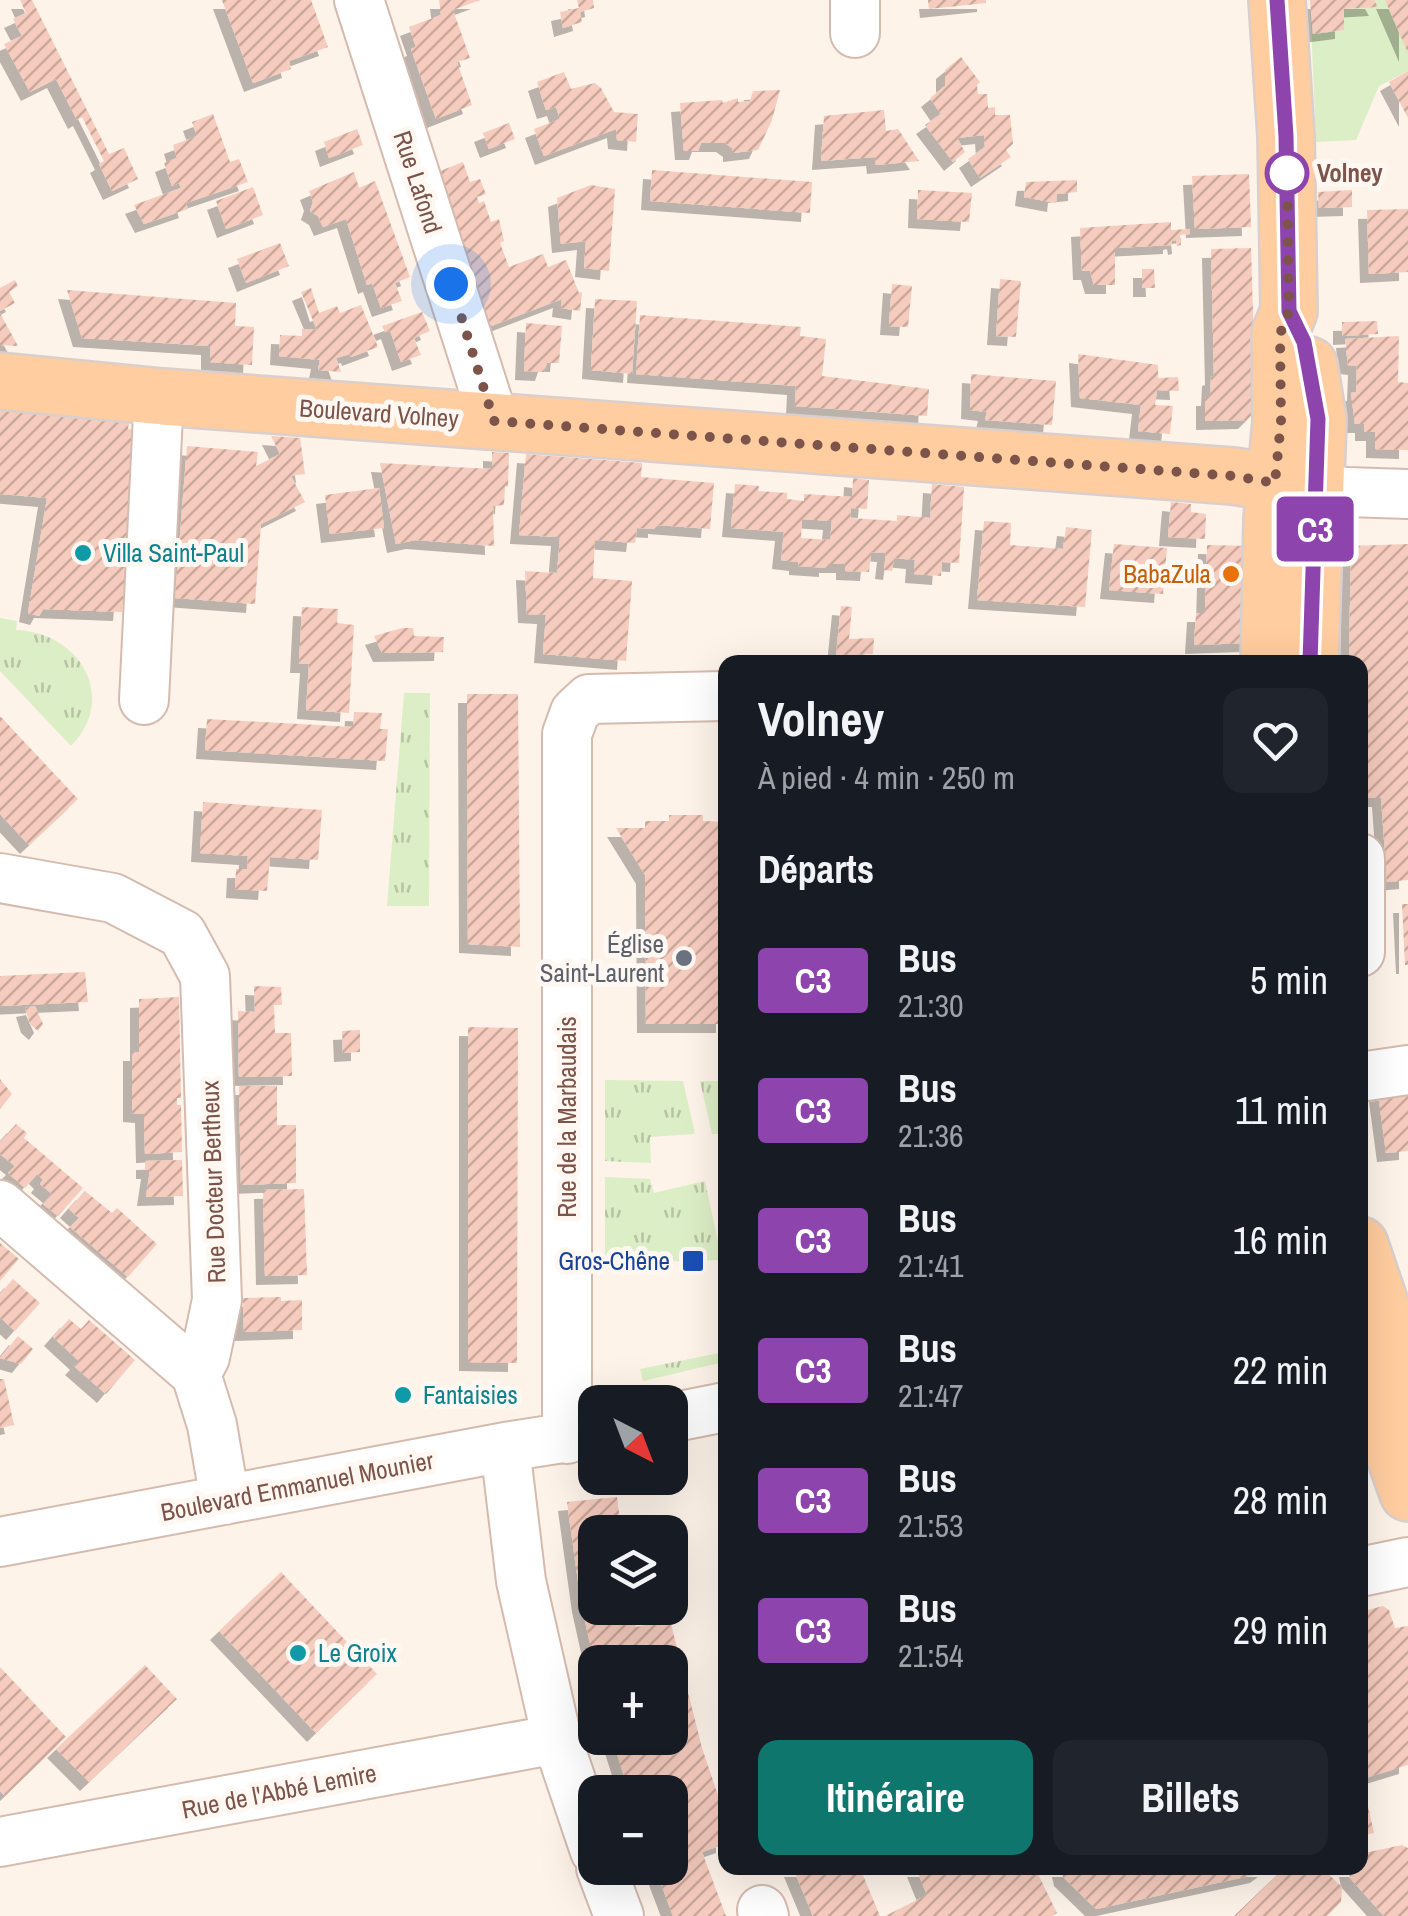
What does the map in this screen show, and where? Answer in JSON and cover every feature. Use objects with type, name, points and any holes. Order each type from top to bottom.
[{"type":"main road","points":[[1277,0],[1286,136],[1289,311],[1280,334],[1281,421],[1296,486],[1309,655]]},
{"type":"main road","name":"Boulevard Volney","points":[[0,381],[494,421],[603,444],[1233,476],[1296,486]]},
{"type":"main road","points":[[1270,655],[1296,486]]},
{"type":"main road","points":[[1368,1272],[1408,1387]]},
{"type":"main road","points":[[1368,1380],[1405,1476]]},
{"type":"street","name":"Rue Lafond","points":[[359,0],[494,421]]},
{"type":"street","points":[[144,700],[157,426],[162,397]]},
{"type":"street","points":[[1296,486],[1408,494]]},
{"type":"street","name":"Rue de la Marbaudais","points":[[580,1385],[567,734],[576,712],[588,699],[718,696]]},
{"type":"street","name":"Rue Docteur Bertheux","points":[[0,878],[114,898],[182,934],[205,976],[217,1300],[204,1358],[196,1374]]},
{"type":"street","points":[[1368,1076],[1408,1070]]},
{"type":"street","points":[[0,1205],[196,1374],[212,1426],[224,1500]]},
{"type":"street","points":[[688,1414],[718,1408]]},
{"type":"street","name":"Boulevard Emmanuel Mounier","points":[[0,1542],[578,1436]]},
{"type":"street","points":[[505,1447],[521,1581],[557,1739],[578,1801]]},
{"type":"street","points":[[1368,1570],[1408,1562]]},
{"type":"street","name":"Rue de l'Abbé Lemire","points":[[0,1842],[557,1739]]},
{"type":"street","points":[[607,1885],[619,1916]]},
{"type":"green space","points":[[1310,0],[1408,0],[1408,71],[1379,86],[1356,140],[1316,142]]},
{"type":"green space","points":[[0,618],[17,621],[16,630],[58,642],[85,670],[92,707],[85,727],[71,746],[0,671]]},
{"type":"green space","points":[[404,693],[430,693],[429,906],[387,906]]},
{"type":"green space","points":[[605,1080],[683,1081],[695,1134],[650,1137],[651,1163],[605,1161]]},
{"type":"green space","points":[[700,1081],[718,1081],[718,1134],[712,1134]]},
{"type":"green space","points":[[605,1177],[650,1179],[654,1193],[705,1181],[718,1241],[718,1260],[605,1263]]},
{"type":"green space","points":[[718,1353],[718,1363],[643,1381],[640,1369]]},
{"type":"building","points":[[20,0],[32,0],[109,154],[124,148],[138,179],[112,191],[99,164],[104,161],[82,117],[77,120],[56,79],[30,92],[4,44],[22,36],[13,19],[26,13]]},
{"type":"building","points":[[222,0],[311,0],[328,47],[289,61],[291,69],[253,83]]},
{"type":"building","points":[[439,0],[480,0],[453,10],[470,58],[457,62],[472,105],[436,119],[411,49],[416,47],[409,27],[441,15]]},
{"type":"building","points":[[577,0],[593,0],[594,8],[580,12],[582,22],[563,28],[560,12],[579,8]]},
{"type":"building","points":[[928,0],[986,0],[986,3],[929,9]]},
{"type":"building","points":[[1310,0],[1374,0],[1378,7],[1344,9],[1344,30],[1313,34]]},
{"type":"building","points":[[1385,0],[1408,0],[1408,53]]},
{"type":"building","points":[[961,57],[980,82],[978,94],[987,94],[988,108],[995,107],[995,115],[1010,115],[1013,144],[1006,150],[1011,157],[980,178],[968,159],[985,147],[984,135],[957,138],[965,152],[953,162],[925,125],[941,114],[930,98],[945,86],[945,70]]},
{"type":"building","points":[[1408,71],[1408,118],[1389,82]]},
{"type":"building","points":[[564,72],[571,89],[595,83],[614,112],[638,114],[636,142],[617,140],[616,129],[544,156],[534,129],[560,119],[556,107],[546,110],[537,82]]},
{"type":"building","points":[[780,90],[758,150],[732,153],[725,143],[701,143],[698,151],[684,151],[680,103],[723,103],[738,98],[738,102],[750,101],[753,91]]},
{"type":"building","points":[[884,110],[886,131],[898,129],[919,161],[876,165],[875,157],[821,161],[824,116]]},
{"type":"building","points":[[213,114],[230,162],[239,159],[248,182],[186,203],[188,209],[144,224],[134,205],[181,188],[179,183],[172,186],[164,163],[177,158],[173,145],[197,136],[192,122]]},
{"type":"building","points":[[509,123],[515,139],[489,149],[483,133]]},
{"type":"building","points":[[357,129],[363,145],[329,158],[324,142]]},
{"type":"building","points":[[463,162],[470,182],[480,179],[486,194],[477,197],[479,203],[484,201],[491,222],[499,219],[504,241],[500,243],[509,267],[543,254],[548,267],[566,260],[579,293],[582,292],[580,311],[561,308],[562,299],[491,326],[435,173]]},
{"type":"building","points":[[652,170],[812,182],[810,213],[650,201]]},
{"type":"building","points":[[354,172],[359,188],[375,181],[410,277],[395,283],[402,301],[381,308],[372,283],[367,285],[346,219],[323,227],[318,216],[310,211],[313,202],[309,191]]},
{"type":"building","points":[[1249,174],[1251,227],[1195,229],[1192,176]]},
{"type":"building","points":[[1077,180],[1077,192],[1057,194],[1056,203],[1024,197],[1026,182]]},
{"type":"building","points":[[591,185],[615,189],[609,271],[584,268],[586,241],[561,244],[557,198]]},
{"type":"building","points":[[253,187],[263,215],[226,229],[216,201]]},
{"type":"building","points":[[918,190],[972,193],[969,222],[917,219]]},
{"type":"building","points":[[1352,190],[1352,207],[1319,208],[1318,192]]},
{"type":"building","points":[[1408,209],[1408,272],[1369,274],[1367,210]]},
{"type":"building","points":[[1171,222],[1171,230],[1190,229],[1190,234],[1180,235],[1181,245],[1177,246],[1176,240],[1172,245],[1115,248],[1115,285],[1094,285],[1090,271],[1082,271],[1080,228]]},
{"type":"building","points":[[280,243],[289,266],[246,283],[237,259]]},
{"type":"building","points":[[1251,248],[1256,411],[1247,420],[1205,421],[1205,397],[1210,397],[1214,376],[1211,249]]},
{"type":"building","points":[[1142,269],[1154,269],[1155,288],[1142,288]]},
{"type":"building","points":[[1000,279],[1021,281],[1016,337],[996,336]]},
{"type":"building","points":[[15,280],[18,286],[9,292],[15,303],[0,311],[0,288]]},
{"type":"building","points":[[892,284],[912,286],[908,327],[889,326]]},
{"type":"building","points":[[311,288],[319,313],[337,306],[340,313],[361,305],[378,347],[336,358],[341,372],[318,370],[320,360],[279,356],[280,335],[302,336],[302,329],[317,330],[301,292]]},
{"type":"building","points":[[67,290],[236,303],[235,326],[254,327],[252,365],[210,362],[210,346],[82,338]]},
{"type":"building","points":[[595,299],[637,301],[632,374],[591,370]]},
{"type":"building","points":[[422,312],[430,331],[414,338],[421,355],[401,362],[390,330],[385,332],[382,326]]},
{"type":"building","points":[[0,313],[18,346],[0,345]]},
{"type":"building","points":[[640,315],[801,327],[800,336],[826,339],[822,376],[929,389],[927,416],[795,406],[796,386],[636,374]]},
{"type":"building","points":[[1377,321],[1378,334],[1342,336],[1342,322]]},
{"type":"building","points":[[526,323],[562,326],[559,363],[547,363],[544,372],[524,371]]},
{"type":"building","points":[[1399,336],[1398,382],[1408,383],[1408,450],[1375,449],[1375,432],[1364,432],[1364,424],[1355,424],[1351,393],[1356,392],[1357,366],[1348,365],[1345,339]]},
{"type":"building","points":[[1078,354],[1158,365],[1158,378],[1178,377],[1179,391],[1157,390],[1155,405],[1173,406],[1170,434],[1138,431],[1141,405],[1080,398]]},
{"type":"building","points":[[971,374],[1056,381],[1052,425],[985,420],[987,412],[970,410]]},
{"type":"building","name":"Villa Saint-Paul","points":[[0,411],[130,415],[128,429],[139,430],[122,612],[43,609],[39,616],[28,613],[47,498],[0,494]]},
{"type":"building","points":[[271,436],[300,438],[305,474],[291,476],[305,502],[261,524],[255,604],[175,598],[187,446],[258,452],[256,466],[280,454]]},
{"type":"building","points":[[492,452],[509,453],[504,505],[493,506],[494,546],[415,540],[396,544],[380,463],[492,469]]},
{"type":"building","points":[[526,454],[642,463],[641,477],[714,483],[710,529],[657,525],[657,529],[637,528],[635,543],[595,540],[593,578],[632,581],[626,661],[543,654],[546,615],[527,614],[525,571],[557,573],[560,537],[519,535]]},
{"type":"building","points":[[853,478],[869,480],[867,509],[851,508],[850,518],[897,521],[897,515],[930,518],[932,484],[964,487],[959,563],[942,562],[941,576],[914,574],[915,560],[894,558],[892,571],[884,570],[886,553],[871,552],[869,572],[845,571],[845,564],[828,564],[828,568],[798,566],[798,562],[781,560],[784,532],[731,528],[735,484],[759,486],[758,491],[787,493],[787,499],[804,501],[804,494],[852,497]],"holes":[[[802,519],[832,521],[830,540],[801,538]]]},
{"type":"building","points":[[379,488],[384,528],[330,534],[325,495]]},
{"type":"building","points":[[1171,502],[1191,504],[1191,512],[1206,514],[1205,539],[1168,537]]},
{"type":"building","points":[[984,521],[1011,523],[1010,545],[1063,549],[1066,527],[1092,530],[1085,607],[977,600]]},
{"type":"building","points":[[1114,544],[1167,548],[1163,594],[1109,590]]},
{"type":"building","points":[[1408,544],[1408,880],[1387,882],[1381,798],[1368,798],[1368,655],[1349,655],[1351,546]]},
{"type":"building","points":[[1207,545],[1252,546],[1250,643],[1194,645],[1196,613],[1205,613]]},
{"type":"building","points":[[841,606],[852,607],[849,639],[874,638],[873,654],[836,655]]},
{"type":"building","points":[[302,607],[338,609],[337,623],[354,625],[349,713],[306,710],[309,664],[299,664]]},
{"type":"building","points":[[413,628],[414,636],[444,637],[443,652],[382,653],[374,636]]},
{"type":"building","points":[[467,694],[518,694],[520,947],[468,944]]},
{"type":"building","points":[[354,712],[382,713],[380,729],[388,729],[385,761],[205,750],[207,719],[353,727]]},
{"type":"building","points":[[0,716],[78,799],[29,845],[0,814]]},
{"type":"building","points":[[203,802],[322,810],[318,860],[270,857],[267,891],[235,889],[236,869],[247,869],[248,856],[200,853]]},
{"type":"building","name":"Église Saint-Laurent","points":[[669,815],[703,815],[703,821],[718,822],[718,1024],[646,1024],[645,875],[616,828],[645,828],[645,821],[669,821]]},
{"type":"building","points":[[1402,904],[1408,904],[1408,965],[1405,965]]},
{"type":"building","points":[[85,972],[88,1002],[0,1006],[0,976]]},
{"type":"building","points":[[254,986],[281,987],[282,1005],[274,1005],[275,1033],[291,1033],[292,1076],[239,1077],[238,1011],[255,1012]]},
{"type":"building","points":[[179,997],[181,1098],[177,1098],[177,1105],[181,1105],[182,1152],[145,1154],[144,1114],[132,1113],[132,1052],[139,1052],[139,999]]},
{"type":"building","points":[[35,1006],[43,1024],[38,1031],[30,1024],[25,1008]]},
{"type":"building","points":[[468,1027],[518,1028],[517,1363],[468,1362]]},
{"type":"building","points":[[360,1030],[360,1052],[343,1053],[342,1031]]},
{"type":"building","points":[[0,1079],[12,1094],[0,1109]]},
{"type":"building","points":[[239,1086],[277,1086],[277,1125],[296,1125],[296,1183],[241,1185]]},
{"type":"building","points":[[1408,1089],[1408,1151],[1386,1153],[1378,1093]]},
{"type":"building","points":[[16,1124],[27,1133],[24,1138],[83,1188],[58,1216],[43,1204],[52,1194],[40,1184],[43,1180],[37,1174],[25,1188],[8,1173],[15,1166],[0,1154],[0,1142]]},
{"type":"building","points":[[182,1160],[183,1196],[146,1197],[150,1170],[145,1170],[145,1161]]},
{"type":"building","points":[[304,1189],[307,1275],[265,1276],[263,1190]]},
{"type":"building","points":[[85,1191],[112,1213],[117,1208],[157,1244],[128,1277],[70,1227],[79,1218],[69,1209]]},
{"type":"building","points":[[0,1243],[19,1259],[0,1281]]},
{"type":"building","points":[[13,1279],[40,1303],[15,1331],[0,1317],[0,1294]]},
{"type":"building","points":[[281,1297],[281,1301],[302,1300],[302,1330],[244,1332],[243,1298]]},
{"type":"building","points":[[69,1319],[81,1329],[89,1320],[135,1360],[106,1394],[74,1366],[79,1361],[53,1337]]},
{"type":"building","points":[[18,1336],[33,1349],[21,1364],[0,1358]]},
{"type":"building","points":[[0,1379],[4,1379],[14,1425],[0,1428]]},
{"type":"building","points":[[617,1497],[619,1515],[578,1515],[578,1581],[567,1502]]},
{"type":"building","name":"Le Groix","points":[[281,1572],[377,1674],[316,1733],[219,1631]]},
{"type":"building","points":[[1383,1606],[1389,1610],[1395,1628],[1408,1626],[1408,1765],[1368,1777],[1368,1610]]},
{"type":"building","points":[[586,1625],[671,1625],[676,1645],[590,1645]]},
{"type":"building","points":[[145,1665],[177,1699],[89,1782],[56,1749]]},
{"type":"building","points":[[0,1667],[66,1737],[5,1796],[0,1791]]},
{"type":"building","points":[[688,1692],[718,1795],[718,1846],[702,1852],[726,1916],[673,1916],[661,1885],[688,1885],[688,1775],[624,1775],[617,1755],[688,1755]]},
{"type":"building","points":[[1368,1806],[1374,1833],[1368,1834]]},
{"type":"building","points":[[1402,1845],[1408,1848],[1408,1916],[1384,1916],[1350,1878],[1349,1875],[1368,1875],[1368,1852]]},
{"type":"building","points":[[796,1875],[863,1875],[880,1916],[813,1916]]},
{"type":"building","points":[[919,1875],[1038,1875],[1057,1913],[885,1916],[927,1895]]},
{"type":"building","points":[[1063,1875],[1254,1875],[1096,1909]]},
{"type":"building","points":[[1277,1875],[1329,1875],[1342,1887],[1341,1902],[1327,1916],[1234,1916]]},
{"type":"bus line","name":"C3","points":[[1277,0],[1288,184],[1289,311],[1304,342],[1318,419],[1310,655]]},
{"type":"place","name":"Volney","points":[[1287,173]]},
{"type":"place","name":"Villa Saint-Paul","points":[[83,553]]},
{"type":"place","name":"BabaZula","points":[[1231,574]]},
{"type":"place","name":"Église Saint-Laurent","points":[[684,958]]},
{"type":"place","name":"Gros-Chêne","points":[[693,1261]]},
{"type":"place","name":"Fantaisies","points":[[403,1395]]},
{"type":"place","name":"Le Groix","points":[[298,1653]]},
{"type":"route","points":[[451,284],[494,421],[1233,476],[1275,483],[1281,421],[1280,334],[1289,311],[1287,173]]}]
